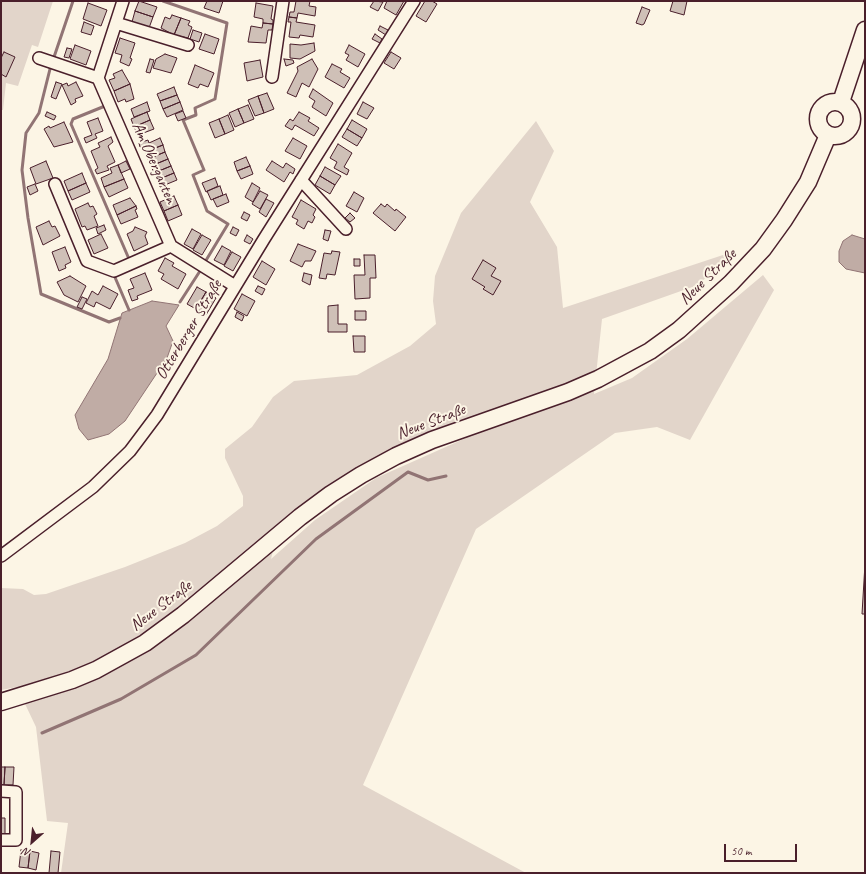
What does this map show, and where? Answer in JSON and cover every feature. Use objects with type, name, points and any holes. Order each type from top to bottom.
[{"type":"main road","points":[[841,102],[865,30]]},
{"type":"main road","points":[[841,102],[850,110],[852,115],[851,125],[844,134],[838,136],[828,135],[820,127],[818,117],[819,111],[826,104],[841,102]]},
{"type":"main road","name":"Neue Straße","points":[[1,702],[72,680],[96,670],[145,643],[184,615],[300,517],[331,494],[375,467],[432,440],[568,392],[598,379],[650,351],[685,325],[731,283],[763,249],[784,220],[808,182],[828,135]]},
{"type":"street","points":[[41,59],[98,78],[123,1]]},
{"type":"street","points":[[272,77],[283,1]]},
{"type":"street","name":"Otterberger Straße","points":[[1,556],[93,487],[130,451],[157,415],[235,286],[414,1]]},
{"type":"street","points":[[116,23],[188,45]]},
{"type":"street","name":"Am Obergarten","points":[[98,78],[171,246]]},
{"type":"street","points":[[301,180],[346,229]]},
{"type":"street","points":[[55,184],[87,261],[114,271],[171,246],[235,286]]},
{"type":"street","points":[[1,791],[16,792],[16,840],[1,840]]},
{"type":"shaded area","points":[[1,1],[53,1],[38,47],[32,45],[18,86],[6,83],[3,110],[1,110]]},
{"type":"shaded area","points":[[536,121],[554,151],[530,202],[557,247],[563,308],[729,253],[723,262],[698,285],[602,319],[594,394],[632,378],[687,339],[763,275],[774,290],[690,440],[657,427],[615,433],[476,529],[363,785],[526,873],[61,873],[68,823],[47,821],[36,727],[17,687],[1,690],[1,588],[23,589],[34,595],[46,594],[125,567],[185,543],[217,526],[243,506],[243,496],[225,458],[225,449],[252,427],[273,397],[294,381],[357,375],[410,346],[436,324],[433,301],[435,276],[461,213]],"holes":[[[455,427],[466,438],[376,478],[315,520],[271,559],[279,527]]]},
{"type":"shaded area","points":[[852,235],[865,239],[865,273],[846,269],[839,262],[839,251],[843,241]]},
{"type":"shaded area","points":[[152,301],[179,305],[166,326],[173,341],[167,358],[125,421],[109,434],[88,440],[79,429],[75,415],[108,359],[122,313]]},
{"type":"building","points":[[139,1],[157,7],[153,17],[135,11]]},
{"type":"building","points":[[207,1],[223,1],[219,13],[204,8]]},
{"type":"building","points":[[296,1],[310,1],[309,6],[316,7],[315,16],[298,13],[297,18],[289,17],[290,12],[294,12]]},
{"type":"building","points":[[374,1],[383,2],[378,11],[370,7]]},
{"type":"building","points":[[387,1],[404,1],[396,15],[384,8]]},
{"type":"building","points":[[425,1],[432,1],[437,4],[426,22],[416,16]]},
{"type":"building","points":[[673,1],[687,1],[684,15],[670,11]]},
{"type":"building","points":[[88,3],[107,10],[101,26],[83,19]]},
{"type":"building","points":[[256,3],[273,6],[271,19],[273,20],[273,24],[263,23],[263,19],[254,17]]},
{"type":"building","points":[[642,7],[650,10],[644,24],[642,25],[636,23]]},
{"type":"building","points":[[135,11],[153,17],[149,28],[132,22]]},
{"type":"building","points":[[172,15],[181,18],[174,35],[161,28],[165,17],[170,19]]},
{"type":"building","points":[[289,17],[297,18],[296,22],[315,25],[313,37],[300,35],[299,38],[289,37],[291,22],[288,22]]},
{"type":"building","points":[[181,18],[190,21],[188,25],[192,27],[188,38],[174,35]]},
{"type":"building","points":[[84,22],[94,26],[91,35],[81,32]]},
{"type":"building","points":[[263,23],[273,24],[272,30],[268,30],[266,43],[248,42],[251,26],[262,28]]},
{"type":"building","points":[[380,26],[388,30],[386,35],[378,30]]},
{"type":"building","points":[[193,30],[202,33],[199,42],[190,39]]},
{"type":"building","points":[[205,34],[219,39],[214,54],[199,49]]},
{"type":"building","points":[[375,34],[382,39],[380,43],[372,39]]},
{"type":"building","points":[[120,38],[135,43],[129,66],[120,62],[122,55],[115,53]]},
{"type":"building","points":[[314,43],[315,51],[300,59],[290,58],[290,44],[301,45]]},
{"type":"building","points":[[75,45],[91,51],[86,65],[70,59]]},
{"type":"building","points":[[349,45],[365,54],[358,67],[346,60],[349,55],[345,53]]},
{"type":"building","points":[[67,48],[72,49],[69,58],[64,57]]},
{"type":"building","points":[[4,52],[15,57],[6,77],[1,74],[1,58]]},
{"type":"building","points":[[391,52],[401,58],[394,69],[384,63]]},
{"type":"building","points":[[165,54],[177,58],[171,73],[153,68],[156,59]]},
{"type":"building","points":[[150,59],[154,60],[150,73],[146,72]]},
{"type":"building","points":[[284,59],[293,60],[294,63],[286,66]]},
{"type":"building","points":[[312,59],[318,69],[309,87],[302,83],[296,97],[287,93],[298,71],[297,67]]},
{"type":"building","points":[[260,60],[263,77],[247,81],[244,63]]},
{"type":"building","points":[[332,64],[342,69],[340,72],[350,78],[344,88],[325,77]]},
{"type":"building","points":[[195,65],[214,73],[208,87],[200,84],[198,88],[188,84]]},
{"type":"building","points":[[122,70],[130,84],[114,91],[109,80],[115,78],[113,74]]},
{"type":"building","points":[[56,82],[62,84],[56,99],[51,97]]},
{"type":"building","points":[[76,82],[83,96],[75,99],[76,102],[71,105],[62,85],[67,83],[68,86]]},
{"type":"building","points":[[130,84],[134,99],[126,102],[125,99],[118,102],[114,91]]},
{"type":"building","points":[[174,87],[177,95],[160,101],[157,94]]},
{"type":"building","points":[[313,89],[333,103],[326,116],[312,107],[315,101],[309,97]]},
{"type":"building","points":[[267,93],[274,109],[264,113],[258,96]]},
{"type":"building","points":[[177,95],[180,102],[163,109],[160,101]]},
{"type":"building","points":[[258,96],[264,113],[255,116],[248,100]]},
{"type":"building","points":[[147,102],[150,111],[134,117],[131,109]]},
{"type":"building","points":[[180,102],[183,110],[167,117],[163,109]]},
{"type":"building","points":[[363,102],[374,108],[367,119],[357,114]]},
{"type":"building","points":[[248,105],[254,119],[244,123],[238,109]]},
{"type":"building","points":[[238,109],[244,123],[235,127],[229,113]]},
{"type":"building","points":[[183,111],[186,118],[178,121],[175,114]]},
{"type":"building","points":[[47,112],[56,116],[54,120],[45,116]]},
{"type":"building","points":[[147,112],[150,120],[134,127],[131,119]]},
{"type":"building","points":[[299,112],[310,118],[308,121],[319,128],[314,136],[295,125],[292,130],[285,126],[290,119],[293,121]]},
{"type":"building","points":[[228,115],[234,130],[225,134],[219,119]]},
{"type":"building","points":[[98,118],[103,131],[95,134],[97,138],[86,143],[84,138],[92,135],[87,122]]},
{"type":"building","points":[[219,119],[225,134],[215,138],[209,123]]},
{"type":"building","points":[[150,120],[154,129],[138,135],[134,127]]},
{"type":"building","points":[[352,120],[367,129],[362,138],[347,129]]},
{"type":"building","points":[[64,122],[73,142],[54,147],[44,129]]},
{"type":"building","points":[[347,129],[362,138],[357,146],[342,137]]},
{"type":"building","points":[[111,137],[113,142],[108,146],[115,162],[107,166],[109,170],[97,174],[95,170],[98,168],[91,151],[100,147],[98,143]]},
{"type":"building","points":[[160,138],[163,145],[145,152],[143,146],[140,147],[139,143],[148,140],[149,143]]},
{"type":"building","points":[[293,138],[307,146],[300,159],[285,151]]},
{"type":"building","points":[[338,144],[352,153],[344,167],[349,170],[347,175],[334,168],[337,162],[330,158]]},
{"type":"building","points":[[163,145],[165,152],[148,159],[145,152]]},
{"type":"building","points":[[165,152],[168,159],[151,166],[148,159]]},
{"type":"building","points":[[246,157],[250,166],[237,171],[234,162]]},
{"type":"building","points":[[168,159],[171,166],[154,173],[151,166]]},
{"type":"building","points":[[46,161],[53,178],[36,184],[30,168]]},
{"type":"building","points":[[126,161],[130,169],[121,173],[118,165]]},
{"type":"building","points":[[272,161],[283,168],[286,163],[295,169],[293,174],[290,172],[284,182],[266,170]]},
{"type":"building","points":[[118,165],[124,179],[104,187],[101,178],[112,173],[110,168]]},
{"type":"building","points":[[171,166],[174,173],[157,180],[154,173]]},
{"type":"building","points":[[250,166],[253,174],[241,179],[237,171]]},
{"type":"building","points":[[325,167],[341,176],[335,185],[320,176]]},
{"type":"building","points":[[82,173],[86,183],[68,191],[64,181]]},
{"type":"building","points":[[174,173],[177,180],[160,187],[157,180]]},
{"type":"building","points":[[320,176],[335,185],[330,194],[315,185]]},
{"type":"building","points":[[215,178],[218,186],[206,192],[202,183]]},
{"type":"building","points":[[124,179],[128,188],[109,197],[104,187]]},
{"type":"building","points":[[86,183],[90,192],[72,200],[68,191]]},
{"type":"building","points":[[252,183],[260,188],[253,202],[245,197]]},
{"type":"building","points":[[35,184],[38,191],[30,195],[27,187]]},
{"type":"building","points":[[220,186],[223,195],[211,200],[207,191]]},
{"type":"building","points":[[260,191],[268,195],[260,209],[252,204]]},
{"type":"building","points":[[354,192],[364,198],[357,212],[346,206]]},
{"type":"building","points":[[226,194],[229,202],[217,207],[213,199]]},
{"type":"building","points":[[174,196],[178,205],[164,211],[160,202]]},
{"type":"building","points":[[130,198],[136,206],[117,215],[113,205]]},
{"type":"building","points":[[266,199],[274,203],[266,217],[259,212]]},
{"type":"building","points":[[301,200],[316,209],[313,215],[315,217],[312,223],[308,221],[304,229],[296,224],[298,220],[292,217]]},
{"type":"building","points":[[88,203],[90,207],[93,206],[97,214],[94,216],[98,226],[87,230],[85,226],[82,227],[75,209]]},
{"type":"building","points":[[381,204],[385,207],[387,204],[395,211],[396,209],[406,217],[395,231],[373,213]]},
{"type":"building","points":[[178,205],[182,215],[168,221],[164,211]]},
{"type":"building","points":[[136,206],[137,209],[135,210],[138,217],[121,224],[117,215]]},
{"type":"building","points":[[244,212],[250,215],[247,221],[241,218]]},
{"type":"building","points":[[350,213],[355,218],[350,222],[345,218]]},
{"type":"building","points":[[49,221],[52,227],[55,226],[60,236],[43,245],[36,227]]},
{"type":"building","points":[[104,225],[106,230],[98,234],[96,228]]},
{"type":"building","points":[[135,227],[147,232],[145,236],[148,244],[134,251],[127,234],[133,231]]},
{"type":"building","points":[[233,227],[239,230],[236,236],[230,233]]},
{"type":"building","points":[[192,229],[201,234],[193,249],[184,244]]},
{"type":"building","points":[[325,230],[331,231],[328,241],[323,239]]},
{"type":"building","points":[[101,234],[108,248],[94,254],[88,240]]},
{"type":"building","points":[[202,235],[211,240],[202,255],[193,250]]},
{"type":"building","points":[[247,235],[253,239],[250,244],[244,241]]},
{"type":"building","points":[[298,244],[316,251],[311,261],[305,261],[302,267],[290,261]]},
{"type":"building","points":[[222,246],[231,251],[224,265],[214,260]]},
{"type":"building","points":[[65,247],[71,262],[65,265],[66,268],[59,271],[52,252]]},
{"type":"building","points":[[332,251],[340,252],[335,275],[327,274],[326,279],[319,278],[324,253],[331,254]]},
{"type":"building","points":[[232,252],[241,257],[233,271],[224,266]]},
{"type":"building","points":[[364,255],[375,255],[376,278],[370,278],[370,298],[355,299],[354,275],[365,275]]},
{"type":"building","points":[[165,258],[174,263],[172,266],[186,274],[178,289],[161,279],[164,274],[158,271]]},
{"type":"building","points":[[354,259],[360,259],[360,266],[354,266]]},
{"type":"building","points":[[483,260],[496,268],[491,276],[501,281],[493,295],[483,289],[485,287],[472,279]]},
{"type":"building","points":[[262,261],[275,269],[266,285],[253,277]]},
{"type":"building","points":[[145,273],[152,290],[137,296],[138,299],[132,301],[128,290],[134,288],[130,279]]},
{"type":"building","points":[[304,273],[312,275],[310,285],[302,281]]},
{"type":"building","points":[[70,276],[86,286],[78,302],[64,295],[57,282]]},
{"type":"building","points":[[103,286],[118,294],[110,309],[96,302],[94,307],[86,303],[92,291],[98,295]]},
{"type":"building","points":[[258,286],[265,289],[262,295],[255,291]]},
{"type":"building","points":[[197,287],[206,292],[196,309],[187,304]]},
{"type":"building","points":[[206,292],[216,298],[206,315],[196,309]]},
{"type":"building","points":[[242,294],[255,301],[247,316],[234,309]]},
{"type":"building","points":[[82,297],[87,299],[82,309],[77,307]]},
{"type":"building","points":[[338,305],[338,324],[347,324],[347,332],[328,332],[328,306]]},
{"type":"building","points":[[355,311],[366,311],[366,320],[355,320]]},
{"type":"building","points":[[237,312],[244,316],[242,321],[235,317]]},
{"type":"building","points":[[353,336],[365,336],[365,352],[354,352]]},
{"type":"building","points":[[865,564],[865,614],[862,614]]},
{"type":"building","points":[[1,767],[5,767],[4,785],[1,784]]},
{"type":"building","points":[[5,767],[14,767],[13,785],[4,785]]},
{"type":"building","points":[[1,818],[5,818],[5,836],[1,835]]},
{"type":"building","points":[[21,850],[30,851],[28,868],[19,867]]},
{"type":"building","points":[[30,851],[39,853],[36,870],[28,868]]},
{"type":"building","points":[[51,851],[60,852],[58,873],[49,873]]},
{"type":"waterway","points":[[53,60],[73,1]]},
{"type":"waterway","points":[[163,1],[227,23],[215,99],[195,108],[196,115],[183,120],[204,170],[193,175],[207,211],[228,224],[205,262]]},
{"type":"waterway","points":[[51,65],[39,113],[26,133],[22,170],[28,218],[41,294],[109,322],[120,318]]},
{"type":"waterway","points":[[105,106],[73,119],[71,124],[129,259]]},
{"type":"waterway","points":[[180,302],[200,271]]},
{"type":"waterway","points":[[114,275],[129,310]]},
{"type":"waterway","points":[[42,733],[121,699],[196,655],[316,539],[408,472],[428,480],[446,476]]}]
